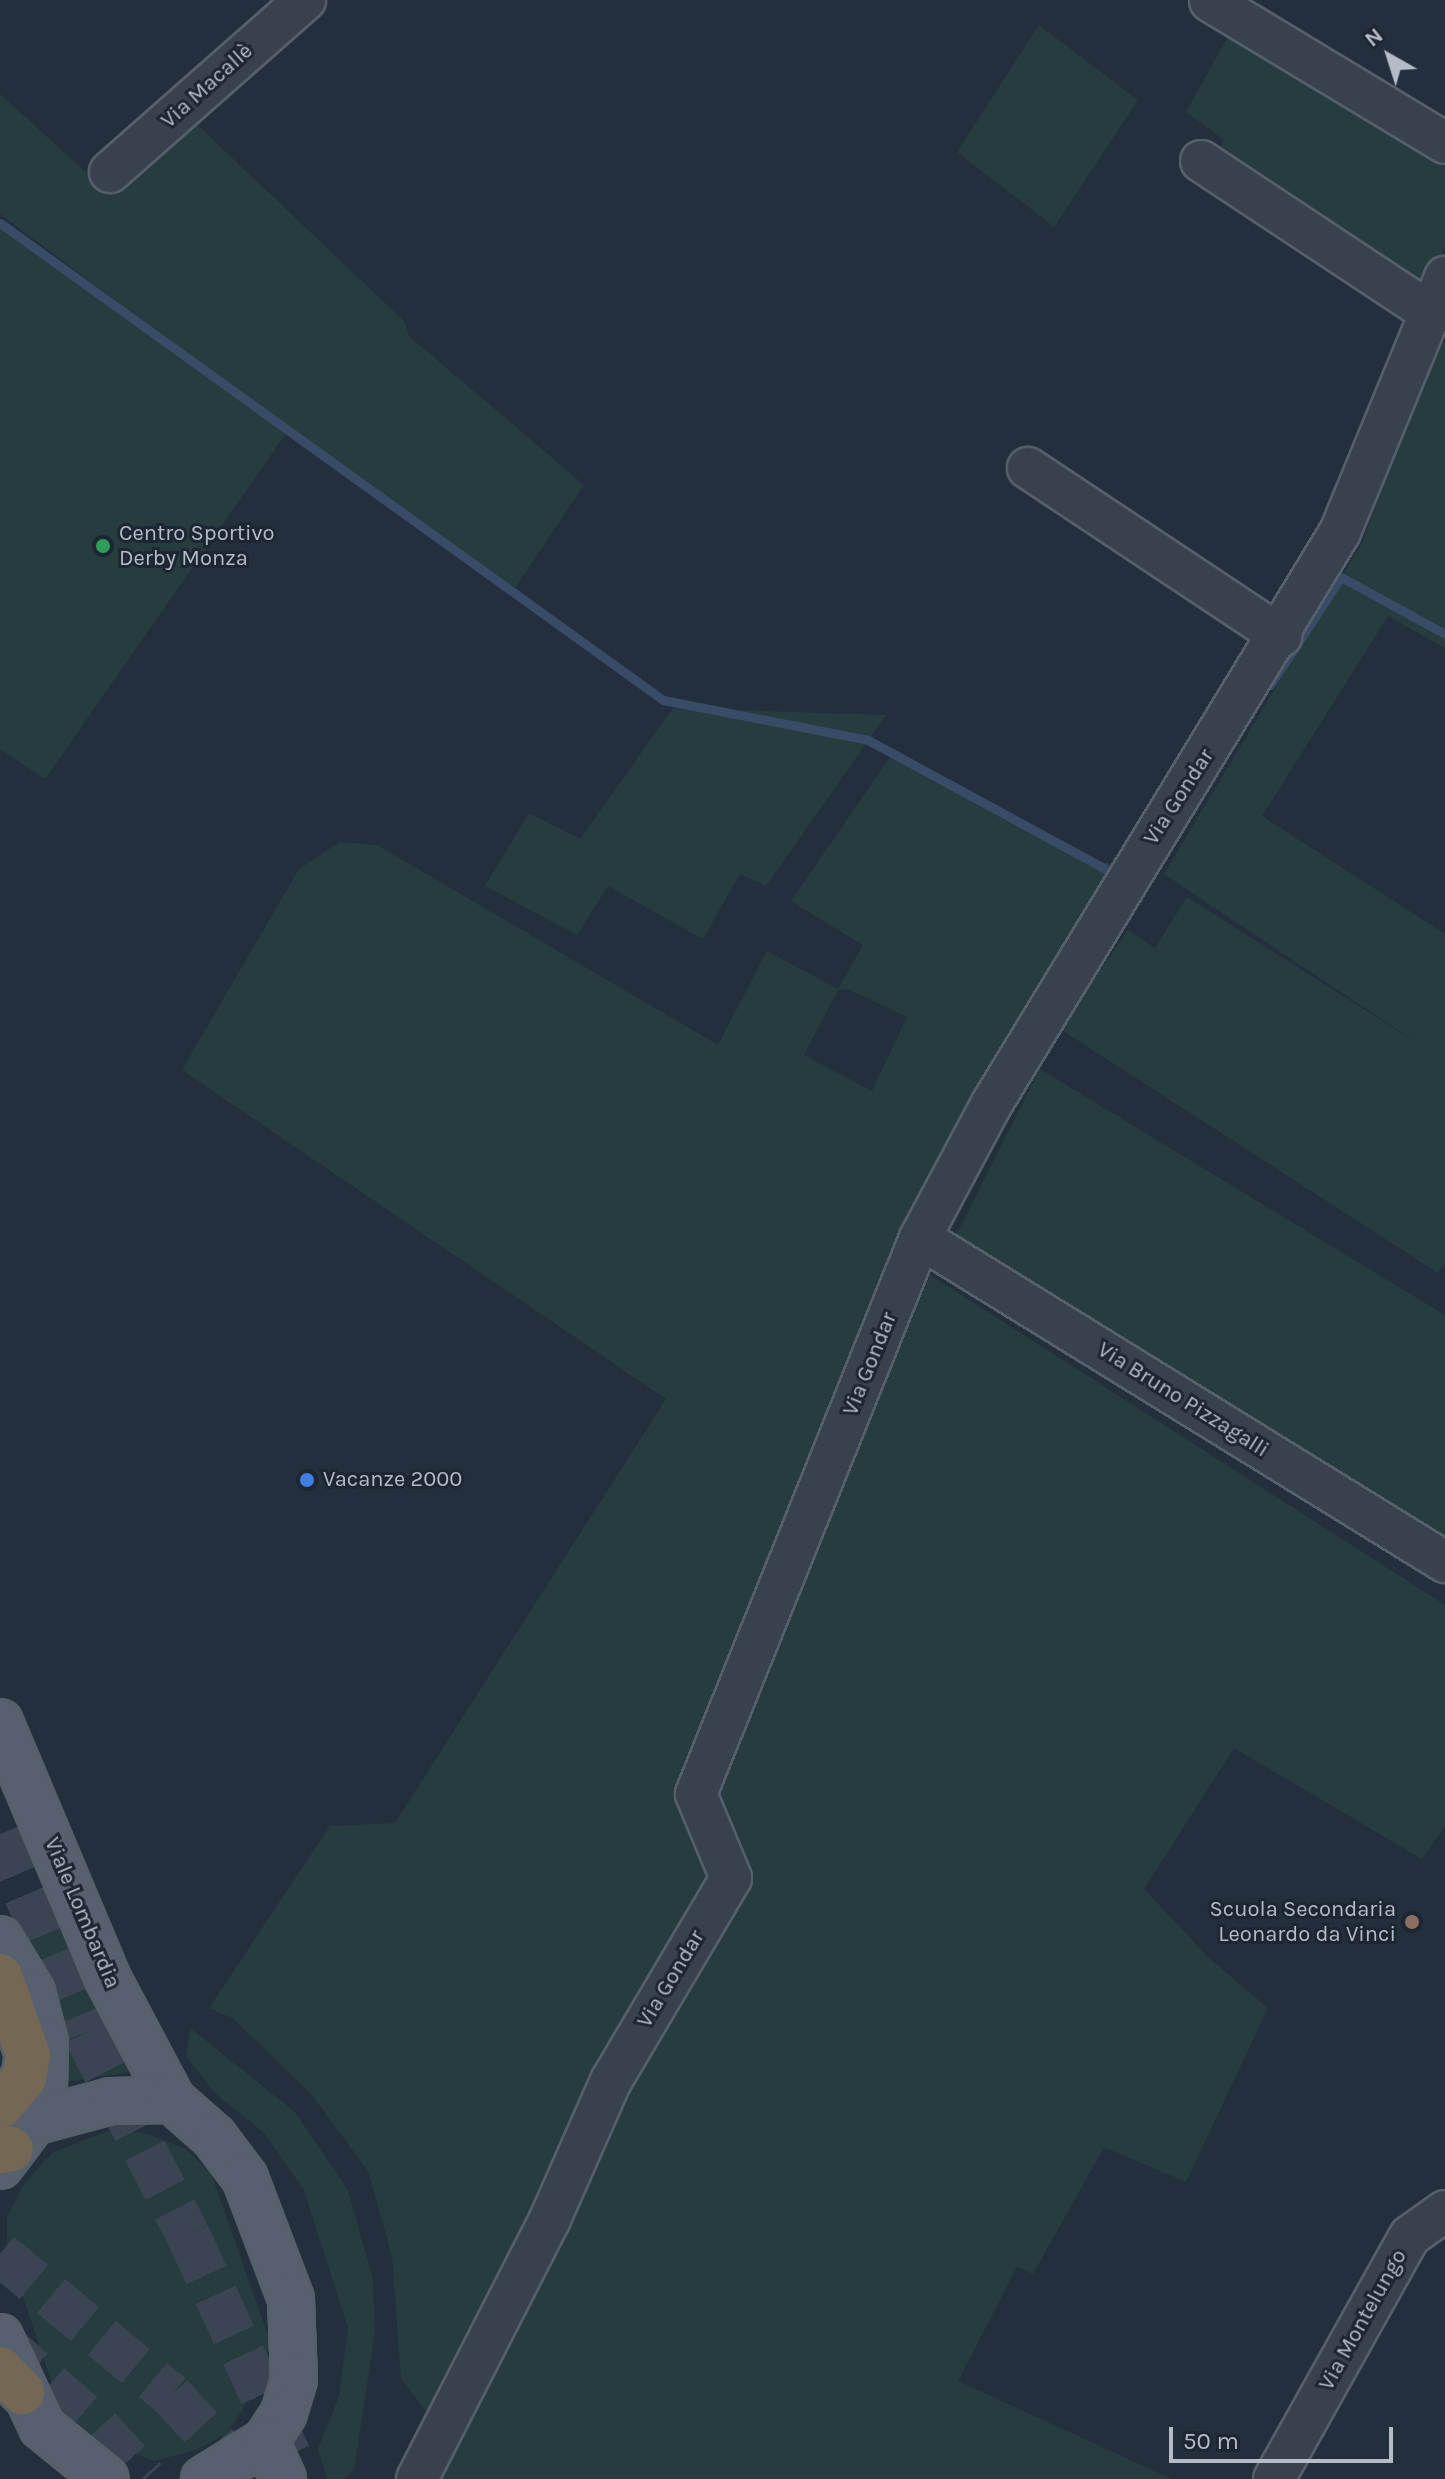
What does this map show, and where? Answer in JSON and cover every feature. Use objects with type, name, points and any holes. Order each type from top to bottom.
[{"type":"highway","points":[[0,1976],[28,2055],[9,2139]]},
{"type":"main road","name":"Viale Lombardia","points":[[0,1722],[107,1977],[172,2100]]},
{"type":"main road","points":[[0,1939],[32,1992],[45,2042],[44,2091],[9,2139]]},
{"type":"main road","points":[[9,2139],[111,2101],[172,2100],[214,2137],[245,2178],[291,2299],[294,2380],[275,2460],[204,2479]]},
{"type":"main road","points":[[0,2337],[11,2380],[42,2427],[66,2453],[106,2479]]},
{"type":"street","name":"Via Macallè","points":[[110,172],[305,0]]},
{"type":"street","points":[[1210,1],[1445,143]]},
{"type":"street","points":[[1201,161],[1437,294]]},
{"type":"street","name":"Via Gondar","points":[[417,2479],[550,2219],[611,2081],[731,1878],[696,1794],[920,1238],[1105,913],[1281,636],[1340,532],[1437,294]]},
{"type":"street","points":[[1028,468],[1281,636]]},
{"type":"street","name":"Via Bruno Pizzagalli","points":[[920,1238],[1445,1562]]},
{"type":"street","name":"Via Montelungo","points":[[1274,2479],[1410,2236],[1443,2211]]},
{"type":"green space","points":[[1039,25],[1138,100],[1054,227],[957,152]]},
{"type":"green space","points":[[1234,26],[1445,156],[1445,247],[1420,294],[1213,158],[1224,140],[1186,112]]},
{"type":"green space","points":[[0,94],[104,189],[189,117],[405,322],[409,336],[584,485],[513,591],[289,429],[45,779],[0,749],[0,219],[233,388],[0,214]]},
{"type":"green space","points":[[1437,339],[1445,343],[1445,648],[1388,616],[1262,816],[1445,934],[1445,1263],[1438,1273],[1060,1029],[1128,930],[1155,948],[1187,897],[1422,1046],[1164,874],[1362,543]]},
{"type":"green space","points":[[673,708],[886,715],[766,886],[740,874],[703,939],[608,886],[577,935],[485,886],[529,813],[580,839]]},
{"type":"green space","points":[[895,750],[1089,859],[1122,866],[995,1058],[964,1117],[676,1782],[715,1874],[430,2417],[401,2378],[392,2256],[368,2171],[311,2094],[234,2019],[209,2008],[330,1826],[395,1823],[666,1399],[182,1070],[299,869],[340,842],[377,845],[718,1045],[767,951],[838,989],[863,945],[791,901]],"holes":[[[848,989],[907,1017],[872,1091],[804,1055],[838,990]]]},
{"type":"green space","points":[[1040,1069],[1445,1315],[1445,1538],[955,1237]]},
{"type":"green space","points":[[930,1275],[1445,1605],[1445,1826],[1422,1859],[1234,1748],[1144,1889],[1208,1957],[1268,2008],[1186,2182],[1104,2147],[1033,2274],[1017,2267],[958,2381],[1172,2479],[428,2479],[623,2085],[726,1911],[713,1799]]},
{"type":"green space","points":[[55,1911],[119,2057],[130,2072],[59,2083],[18,1928]]},
{"type":"green space","points":[[190,2028],[295,2112],[348,2190],[373,2279],[375,2332],[354,2470],[344,2479],[327,2479],[318,2449],[339,2396],[348,2328],[304,2190],[264,2133],[215,2093],[186,2056]]},
{"type":"green space","points":[[110,2130],[145,2133],[184,2148],[211,2173],[270,2341],[263,2379],[227,2433],[196,2450],[154,2461],[80,2433],[61,2410],[7,2249],[7,2217],[24,2184],[52,2153]]},
{"type":"waterway","points":[[0,223],[663,700],[868,740],[1120,877]]},
{"type":"waterway","points":[[1270,685],[1341,577],[1445,634]]},
{"type":"tunnel","points":[[0,1834],[85,2033],[188,2235],[289,2455]]},
{"type":"tunnel","points":[[0,2254],[171,2395],[248,2479]]},
{"type":"tunnel","points":[[0,2341],[99,2428],[145,2479]]},
{"type":"place","name":"Centro Sportivo Derby Monza","points":[[103,546]]},
{"type":"place","name":"Vacanze 2000","points":[[307,1480]]},
{"type":"place","name":"Scuola Secondaria Leonardo da Vinci","points":[[1412,1922]]}]
